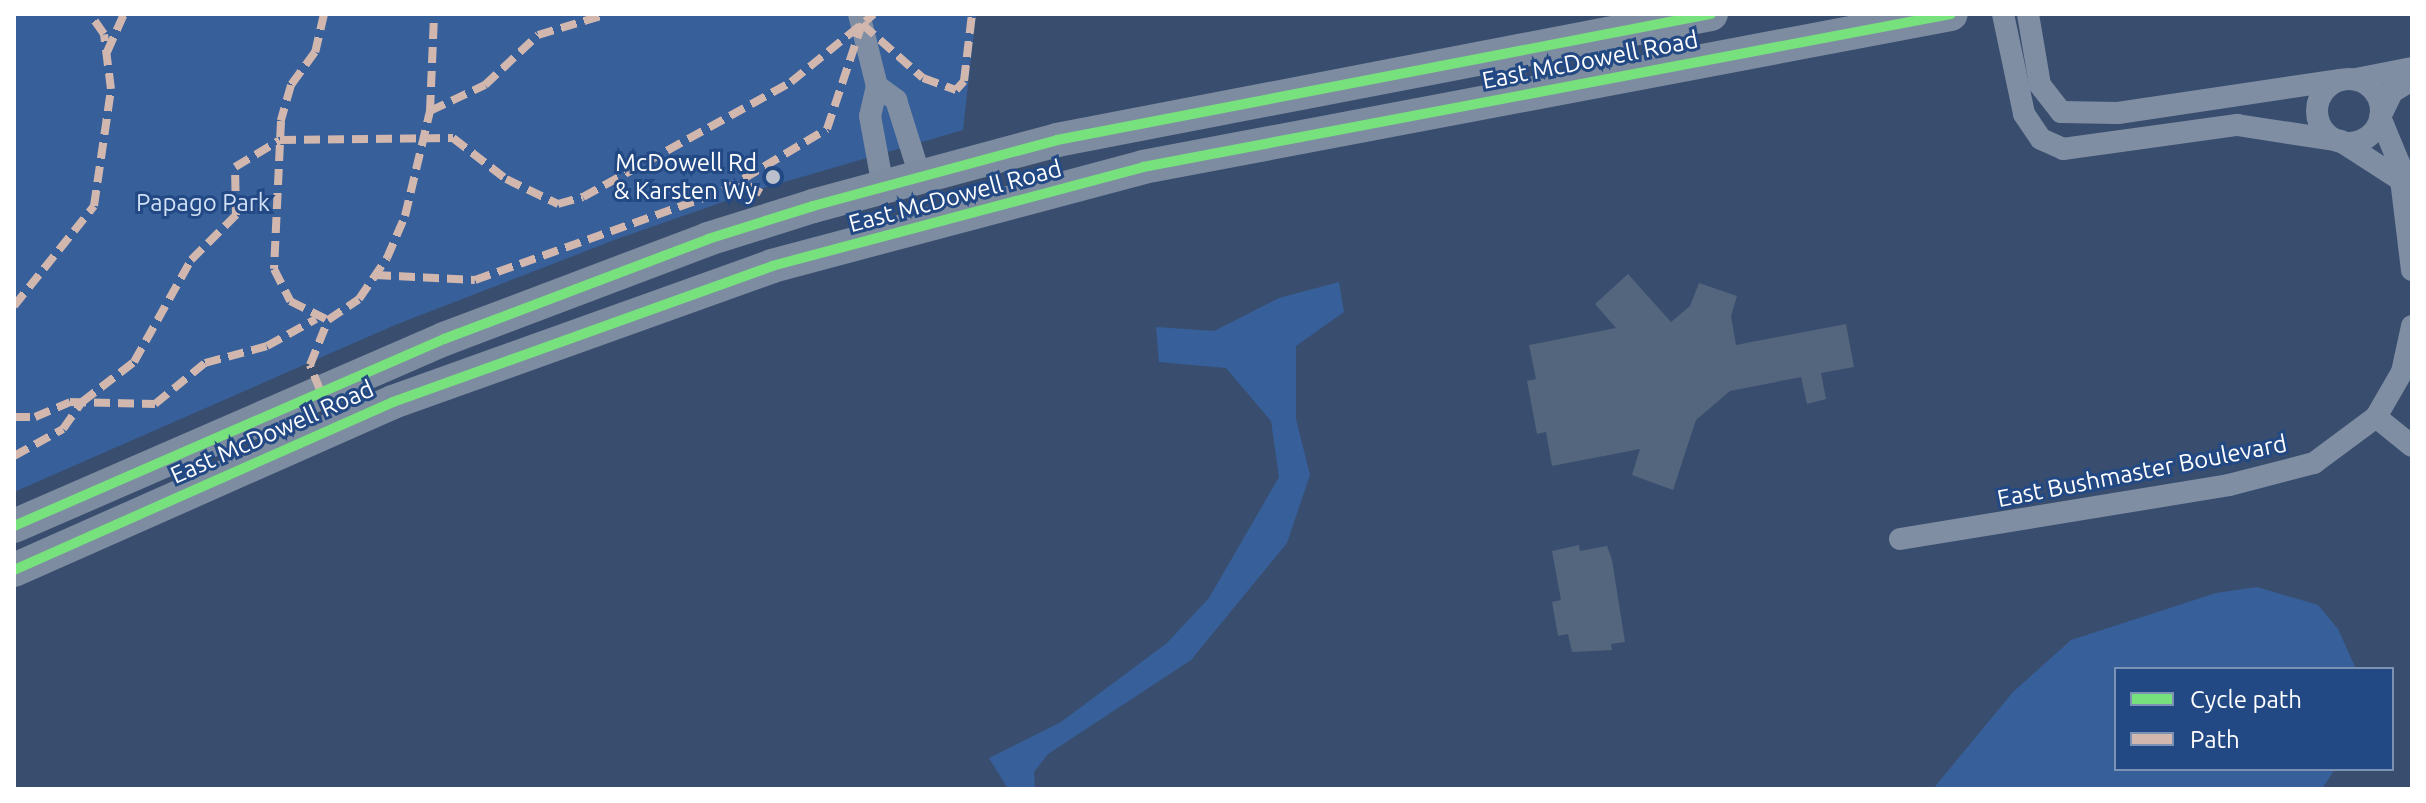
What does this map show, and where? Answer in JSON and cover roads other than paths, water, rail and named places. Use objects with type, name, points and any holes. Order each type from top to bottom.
[{"type":"main road","name":"East McDowell Road","points":[[14,526],[444,339],[708,239],[920,176],[1223,105],[1711,14]]},
{"type":"main road","name":"East McDowell Road","points":[[14,570],[264,455],[657,303],[1131,170],[1951,14]]},
{"type":"main road","points":[[657,303],[673,283],[887,216],[920,176]]},
{"type":"street","points":[[859,14],[877,86],[870,116],[883,187]]},
{"type":"street","points":[[2003,14],[2024,114],[2041,139],[2063,149],[2237,125],[2341,142],[2370,134],[2392,92],[2412,80]]},
{"type":"street","points":[[2028,14],[2040,85],[2061,112],[2118,113],[2412,68]]},
{"type":"street","points":[[2347,80],[2323,92],[2317,111],[2324,130],[2401,180]]},
{"type":"street","points":[[2347,80],[2378,96],[2380,116],[2401,180],[2412,270]]},
{"type":"street","points":[[877,86],[896,100],[920,176]]},
{"type":"street","name":"East Bushmaster Boulevard","points":[[1900,539],[2314,463],[2376,417],[2402,372],[2412,326]]},
{"type":"street","points":[[2376,417],[2412,446]]},
{"type":"place","name":"McDowell Rd & Karsten Wy","points":[[773,177]]},
{"type":"park label","name":"Papago Park","points":[[203,203]]}]
